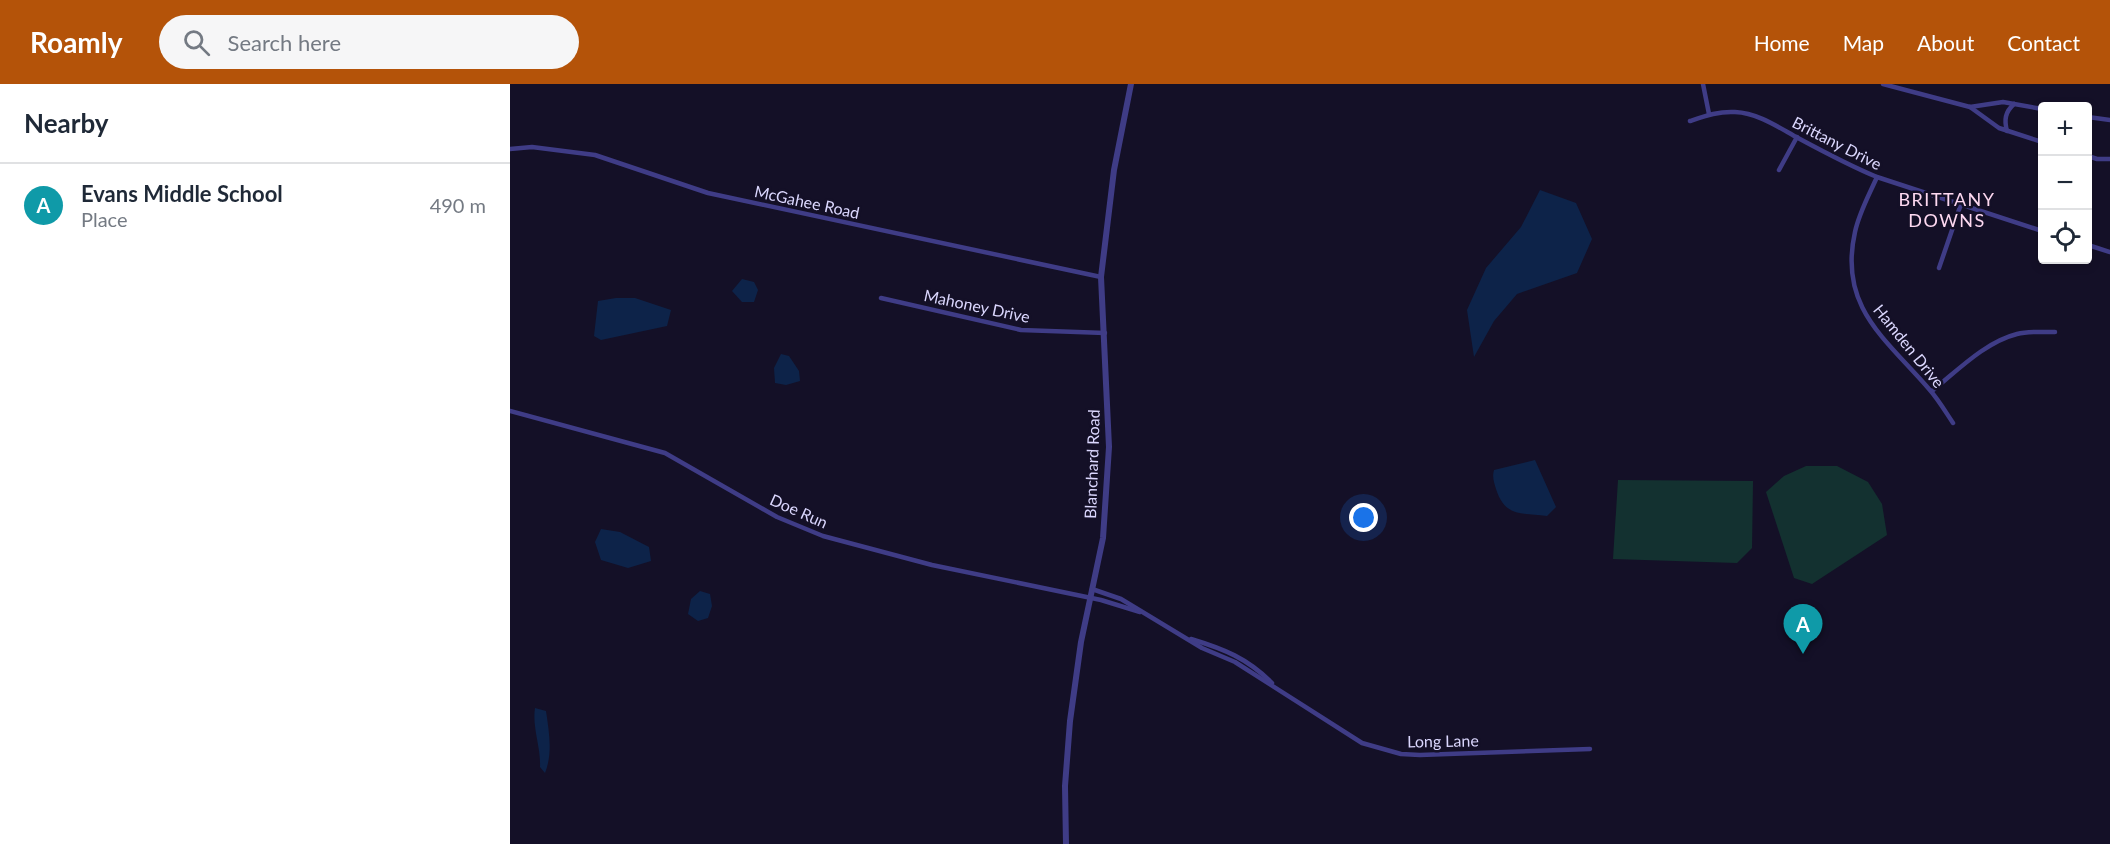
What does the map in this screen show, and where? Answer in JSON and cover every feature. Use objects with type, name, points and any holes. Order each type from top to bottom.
[{"type":"street","name":"Blanchard Road","points":[[1066,844],[1065,786],[1070,721],[1081,642],[1103,537],[1109,447],[1101,277],[1114,170],[1131,84]]},
{"type":"street","points":[[1702,84],[1710,114]]},
{"type":"street","points":[[1883,84],[1970,107],[1994,125],[2038,140]]},
{"type":"street","points":[[1970,107],[1997,102],[2038,108]]},
{"type":"street","points":[[2007,131],[2005,119],[2009,108],[2014,104]]},
{"type":"street","name":"Brittany Drive","points":[[1690,121],[1710,114],[1736,112],[1751,114],[1778,126],[1850,166],[1877,177],[2038,229]]},
{"type":"street","points":[[2092,118],[2110,120]]},
{"type":"street","points":[[1779,170],[1797,137]]},
{"type":"street","name":"McGahee Road","points":[[510,149],[532,147],[595,155],[708,193],[1101,277]]},
{"type":"street","points":[[2092,157],[2110,159]]},
{"type":"street","name":"Hamden Drive","points":[[1877,177],[1855,231],[1852,259],[1854,289],[1868,320],[1932,391],[1953,423]]},
{"type":"street","points":[[1939,268],[1961,204]]},
{"type":"street","points":[[2092,246],[2110,252]]},
{"type":"street","name":"Mahoney Drive","points":[[881,298],[1021,330],[1105,333]]},
{"type":"street","points":[[1932,391],[1984,350],[2002,339],[2018,333],[2055,332]]},
{"type":"street","name":"Doe Run","points":[[510,411],[665,453],[777,517],[823,536],[933,564],[1090,598]]},
{"type":"street","name":"Long Lane","points":[[1092,590],[1121,599],[1180,635],[1222,648],[1236,655],[1264,675],[1278,689],[1362,742],[1401,754],[1590,749]]},
{"type":"street","name":"Long Lane","points":[[1090,598],[1140,612]]},
{"type":"green space","points":[[1806,466],[1837,466],[1868,482],[1882,504],[1887,535],[1812,584],[1794,578],[1766,492],[1784,476]]},
{"type":"green space","points":[[1618,480],[1753,481],[1752,548],[1737,563],[1613,559]]},
{"type":"water","points":[[1540,190],[1576,203],[1592,239],[1577,273],[1517,294],[1494,321],[1474,357],[1467,310],[1486,268],[1521,227]]},
{"type":"water","points":[[742,279],[754,282],[758,290],[754,302],[742,302],[732,291]]},
{"type":"water","points":[[635,298],[671,310],[667,326],[601,340],[594,336],[598,301]]},
{"type":"water","points":[[781,354],[789,356],[799,371],[800,381],[786,385],[775,383],[774,368]]},
{"type":"water","points":[[1535,460],[1556,507],[1547,516],[1522,514],[1509,509],[1500,498],[1494,482],[1494,470]]},
{"type":"water","points":[[601,529],[620,532],[649,547],[651,561],[628,568],[601,560],[595,542]]},
{"type":"water","points":[[700,591],[710,594],[712,606],[708,618],[698,621],[688,614],[691,599]]},
{"type":"water","points":[[535,708],[546,711],[550,750],[545,773],[540,767]]},
{"type":"place","name":"Evans Middle School","points":[[1803,654]]},
{"type":"district","name":"BRITTANY DOWNS","points":[[1947,210]]}]
